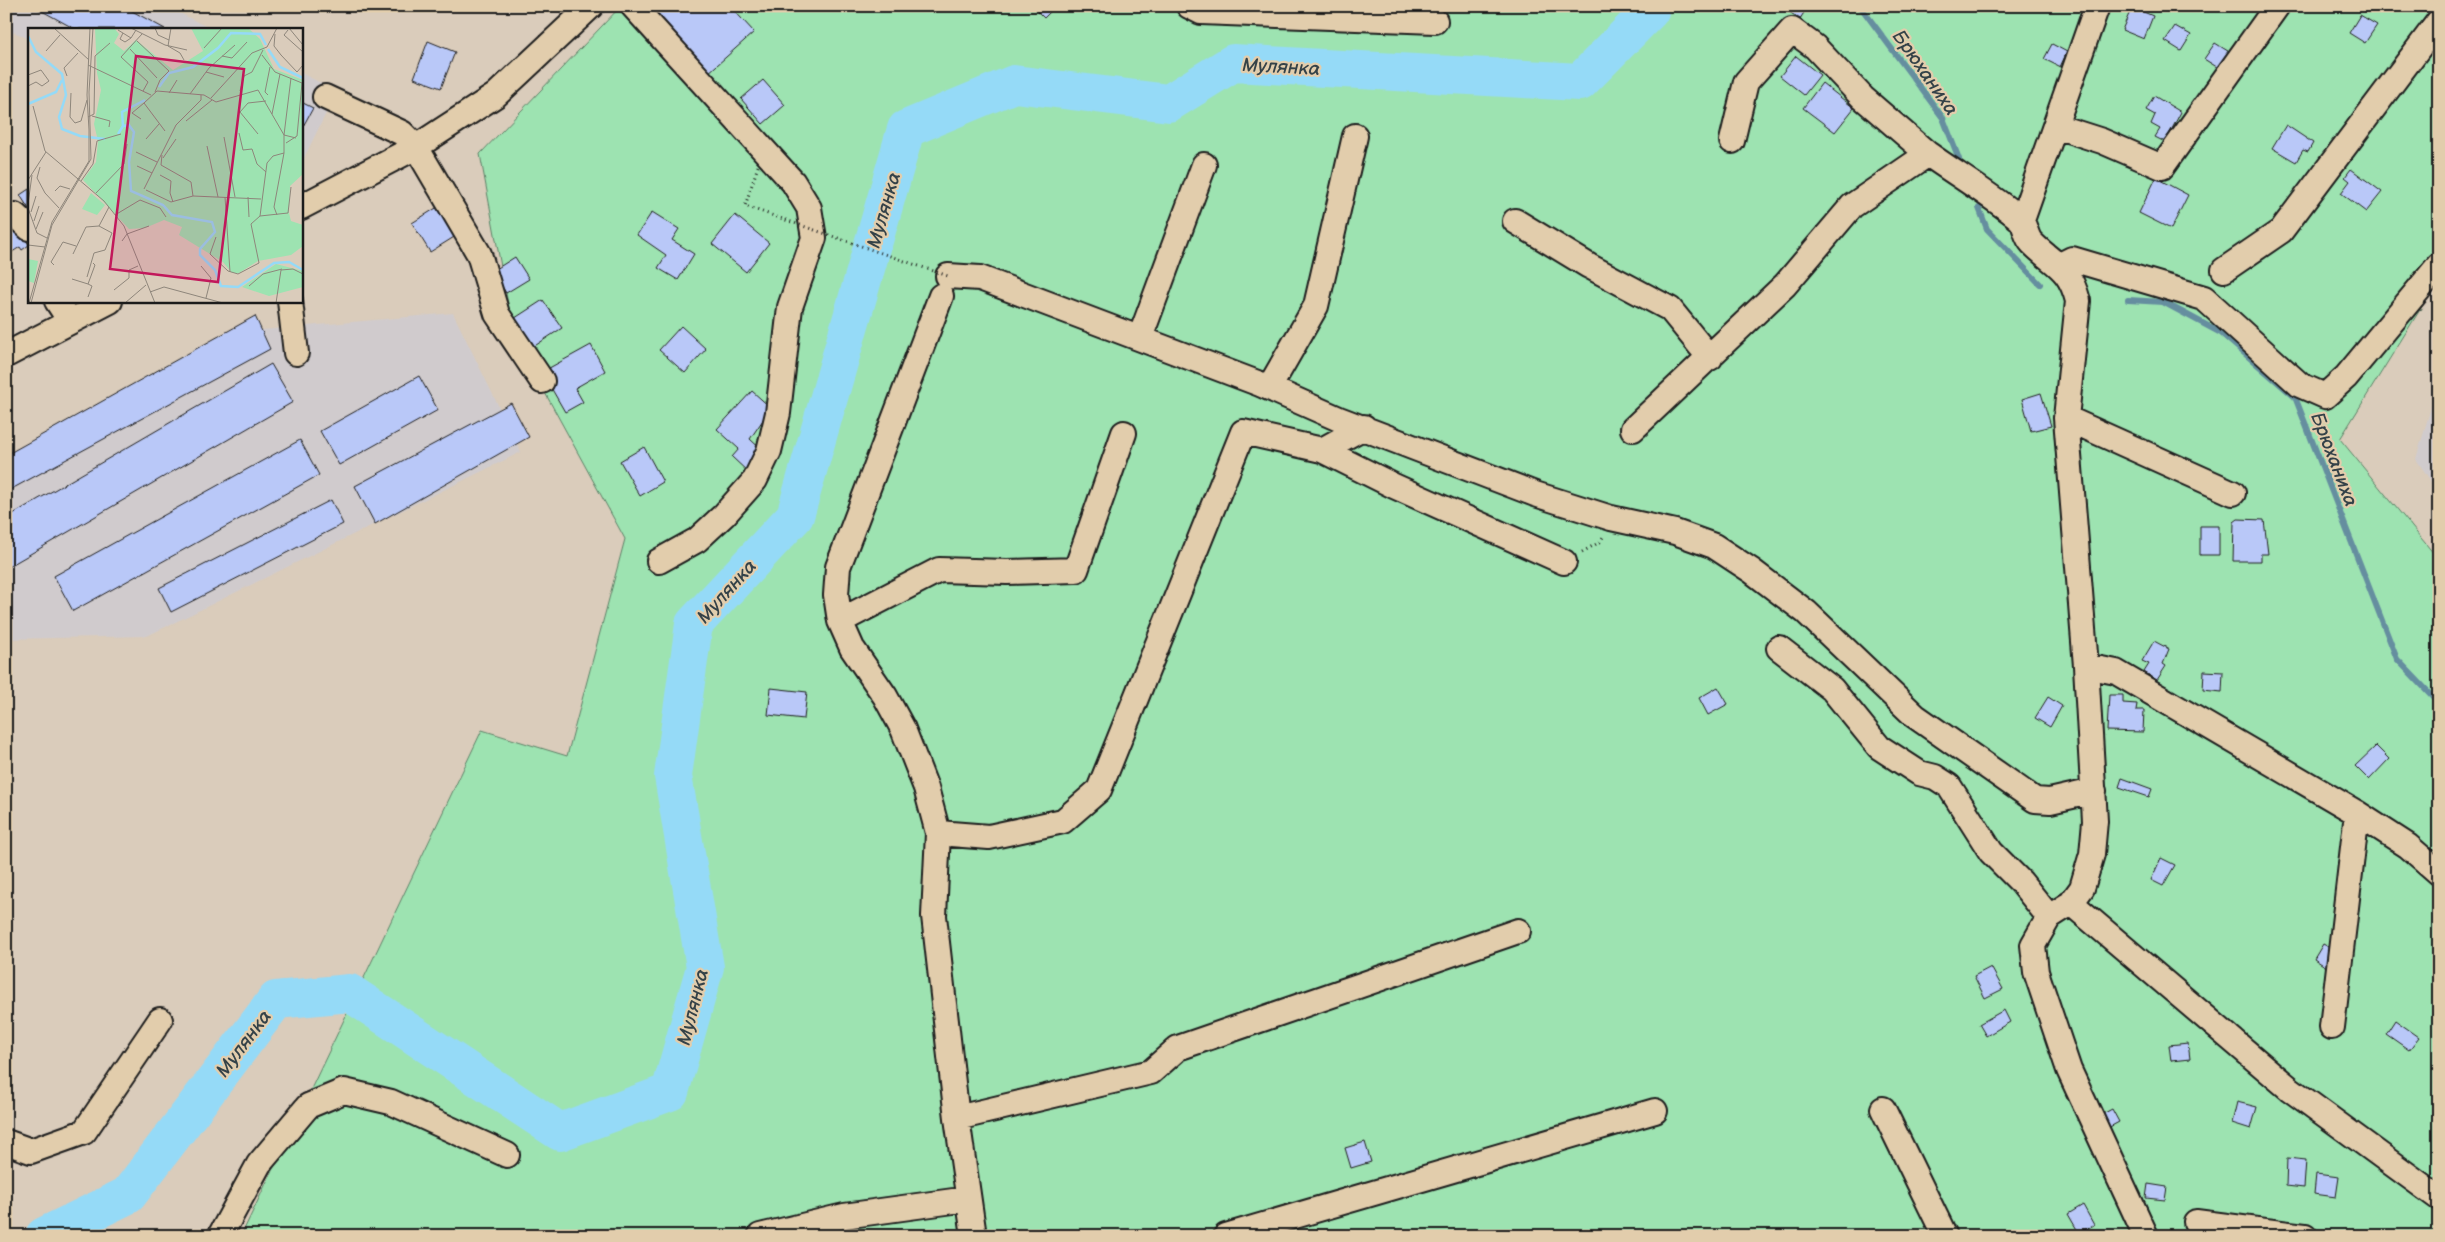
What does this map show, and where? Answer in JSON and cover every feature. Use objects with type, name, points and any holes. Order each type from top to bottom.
[{"type":"street","points":[[302,206],[416,148],[496,95],[591,6]]},
{"type":"street","points":[[633,6],[793,182],[809,208],[814,238],[790,308],[778,413],[769,451],[755,480],[697,540],[659,561]]},
{"type":"street","points":[[1190,6],[1201,12],[1434,21]]},
{"type":"street","points":[[2022,220],[2097,6]]},
{"type":"street","points":[[2055,126],[2102,141],[2162,167],[2277,6]]},
{"type":"street","points":[[2224,270],[2281,232],[2439,21]]},
{"type":"street","points":[[1732,141],[1746,82],[1792,30],[1816,47],[1863,98],[1928,154],[2022,220],[2029,240],[2060,265],[2073,283],[2078,301],[2066,418],[2094,790],[2092,854],[2082,888],[2071,903],[2049,917],[2034,946],[2036,972],[2069,1070],[2146,1236]]},
{"type":"street","points":[[325,97],[402,133],[416,148],[479,254],[497,314],[542,381]]},
{"type":"street","points":[[1269,388],[1316,306],[1355,136]]},
{"type":"street","points":[[1633,429],[1785,285],[1852,206],[1928,154]]},
{"type":"street","points":[[1140,338],[1204,165]]},
{"type":"street","points":[[6,217],[15,215],[28,227]]},
{"type":"street","points":[[1515,221],[1589,266],[1670,309],[1710,358]]},
{"type":"street","points":[[2060,265],[2072,259],[2204,298],[2300,385],[2325,396],[2346,377],[2439,265]]},
{"type":"street","points":[[974,1236],[957,1118],[934,916],[938,833],[926,788],[903,729],[885,696],[852,648],[840,620],[836,596],[838,567],[944,286],[980,278],[1269,388],[1535,494],[1611,518],[1675,532],[1714,546],[1752,571],[1806,612],[1916,716],[2035,800],[2050,801],[2094,790]]},
{"type":"street","points":[[58,302],[70,321]]},
{"type":"street","points":[[6,355],[108,302]]},
{"type":"street","points":[[290,302],[296,353]]},
{"type":"street","points":[[2066,418],[2233,493]]},
{"type":"street","points":[[1322,450],[1364,427]]},
{"type":"street","points":[[938,833],[989,837],[1064,821],[1099,790],[1244,432],[1322,450],[1394,486],[1564,562]]},
{"type":"street","points":[[840,620],[939,570],[1007,572],[1076,570],[1124,433]]},
{"type":"street","points":[[1779,648],[1832,690],[1879,747],[1919,773],[1935,777],[1949,786],[1991,852],[2021,882],[2049,917]]},
{"type":"street","points":[[2086,666],[2116,672],[2357,813],[2408,846],[2439,873]]},
{"type":"street","points":[[2332,1027],[2357,813]]},
{"type":"street","points":[[2071,903],[2290,1089],[2439,1198]]},
{"type":"street","points":[[957,1118],[1151,1072],[1178,1048],[1518,931]]},
{"type":"street","points":[[6,1142],[30,1151],[84,1132],[160,1020]]},
{"type":"street","points":[[220,1236],[259,1164],[308,1106],[344,1092],[391,1102],[507,1155]]},
{"type":"street","points":[[1882,1109],[1945,1236]]},
{"type":"street","points":[[1226,1236],[1655,1111]]},
{"type":"street","points":[[760,1236],[844,1216],[968,1199]]},
{"type":"street","points":[[2196,1222],[2305,1236]]},
{"type":"path","points":[[758,166],[745,206],[944,286]]},
{"type":"path","points":[[1564,562],[1600,542],[1611,518]]},
{"type":"shaded area","points":[[6,6],[166,6],[209,28],[28,28],[28,39],[14,32],[6,46]]},
{"type":"shaded area","points":[[302,74],[337,91],[302,162]]},
{"type":"shaded area","points":[[453,313],[521,452],[147,636],[6,639],[6,458],[239,332]]},
{"type":"shaded area","points":[[2439,380],[2439,493],[2416,459]]},
{"type":"green space","points":[[621,6],[2439,6],[2439,279],[2340,439],[2439,560],[2439,1236],[241,1236],[482,730],[567,756],[625,539],[514,336],[480,154]]},
{"type":"building","points":[[33,6],[123,6],[163,28],[73,28]]},
{"type":"building","points":[[647,6],[730,6],[754,32],[707,74]]},
{"type":"building","points":[[1032,6],[1056,6],[1044,18]]},
{"type":"building","points":[[1780,6],[1808,6],[1800,19]]},
{"type":"building","points":[[2132,7],[2153,16],[2144,39],[2122,30]]},
{"type":"building","points":[[2360,15],[2377,25],[2365,43],[2349,33]]},
{"type":"building","points":[[2175,26],[2191,35],[2181,51],[2165,41]]},
{"type":"building","points":[[428,41],[455,52],[441,88],[414,78]]},
{"type":"building","points":[[2215,43],[2231,53],[2220,69],[2204,59]]},
{"type":"building","points":[[2052,44],[2067,52],[2060,67],[2044,59]]},
{"type":"building","points":[[1796,56],[1820,75],[1804,95],[1780,76]]},
{"type":"building","points":[[763,80],[785,105],[763,124],[741,99]]},
{"type":"building","points":[[1822,83],[1854,108],[1835,132],[1803,108]]},
{"type":"building","points":[[2154,96],[2181,112],[2165,142],[2155,137],[2160,129],[2151,124],[2155,115],[2146,110]]},
{"type":"building","points":[[302,102],[313,108],[302,128]]},
{"type":"building","points":[[2286,125],[2313,143],[2308,152],[2303,150],[2296,162],[2272,148]]},
{"type":"building","points":[[2351,169],[2382,192],[2366,212],[2341,193],[2350,181],[2345,177]]},
{"type":"building","points":[[2156,178],[2188,195],[2171,229],[2139,213]]},
{"type":"building","points":[[28,190],[28,207],[20,195]]},
{"type":"building","points":[[441,205],[459,234],[430,252],[412,223]]},
{"type":"building","points":[[652,212],[679,229],[672,240],[694,254],[678,280],[658,268],[666,255],[637,235]]},
{"type":"building","points":[[735,215],[769,243],[746,272],[712,244]]},
{"type":"building","points":[[16,223],[28,246],[22,250],[20,247],[6,256],[6,232]]},
{"type":"building","points":[[515,257],[529,279],[506,293],[493,271]]},
{"type":"building","points":[[543,300],[562,328],[530,349],[512,320]]},
{"type":"building","points":[[255,316],[270,349],[6,492],[6,455]]},
{"type":"building","points":[[681,326],[706,349],[685,373],[659,350]]},
{"type":"building","points":[[591,345],[605,371],[575,388],[583,402],[565,412],[542,372]]},
{"type":"building","points":[[271,364],[293,402],[6,568],[6,518]]},
{"type":"building","points":[[419,376],[438,410],[339,465],[320,431]]},
{"type":"building","points":[[752,391],[771,408],[750,439],[766,454],[749,473],[732,457],[739,449],[717,429]]},
{"type":"building","points":[[2041,393],[2051,426],[2031,431],[2022,399]]},
{"type":"building","points":[[511,403],[529,437],[375,524],[355,486]]},
{"type":"building","points":[[300,440],[319,475],[73,611],[54,576]]},
{"type":"building","points":[[644,447],[663,482],[640,496],[620,461]]},
{"type":"building","points":[[331,500],[343,524],[171,612],[159,588]]},
{"type":"building","points":[[2238,519],[2264,520],[2268,554],[2261,554],[2261,561],[2233,561],[2234,522]]},
{"type":"building","points":[[2200,526],[2219,526],[2219,555],[2200,555]]},
{"type":"building","points":[[2154,641],[2169,649],[2163,664],[2166,666],[2157,680],[2144,672],[2149,664],[2142,661]]},
{"type":"building","points":[[2204,671],[2223,672],[2222,692],[2203,690]]},
{"type":"building","points":[[1718,687],[1728,704],[1708,715],[1699,698]]},
{"type":"building","points":[[771,688],[807,692],[804,719],[768,715]]},
{"type":"building","points":[[2109,695],[2123,695],[2123,703],[2137,704],[2136,710],[2144,710],[2143,732],[2107,731]]},
{"type":"building","points":[[2048,697],[2062,706],[2050,727],[2035,718]]},
{"type":"building","points":[[2376,746],[2389,759],[2369,780],[2355,766]]},
{"type":"building","points":[[2122,778],[2152,789],[2149,797],[2119,787]]},
{"type":"building","points":[[2161,858],[2175,865],[2163,886],[2151,880]]},
{"type":"building","points":[[2323,944],[2334,950],[2328,968],[2314,959]]},
{"type":"building","points":[[1991,967],[2003,989],[1985,998],[1974,976]]},
{"type":"building","points":[[2004,1010],[2010,1022],[1986,1036],[1979,1024]]},
{"type":"building","points":[[2395,1020],[2419,1037],[2409,1050],[2386,1034]]},
{"type":"building","points":[[2188,1043],[2190,1059],[2171,1061],[2169,1045]]},
{"type":"building","points":[[2237,1102],[2257,1107],[2251,1129],[2232,1123]]},
{"type":"building","points":[[2112,1109],[2119,1122],[2106,1129],[2099,1116]]},
{"type":"building","points":[[1365,1142],[1371,1162],[1351,1168],[1345,1148]]},
{"type":"building","points":[[2287,1158],[2306,1160],[2304,1188],[2286,1186]]},
{"type":"building","points":[[2316,1174],[2339,1177],[2336,1197],[2314,1194]]},
{"type":"building","points":[[2148,1184],[2167,1187],[2165,1200],[2146,1198]]},
{"type":"building","points":[[2083,1205],[2094,1225],[2079,1233],[2068,1214]]},
{"type":"waterway","name":"Мулянка","points":[[44,1236],[128,1195],[276,1000],[350,993],[560,1132],[670,1092],[705,967],[673,776],[694,624],[795,516],[906,129],[1014,84],[1169,103],[1233,63],[1580,82],[1650,11],[1649,6]]},
{"type":"waterway","name":"Брюханиха","points":[[1860,6],[1943,118],[1959,159]]},
{"type":"waterway","name":"Брюханиха","points":[[1979,208],[1987,229],[2040,284]]},
{"type":"waterway","name":"Брюханиха","points":[[2128,300],[2163,302],[2221,333],[2295,397],[2397,659],[2439,703]]}]
